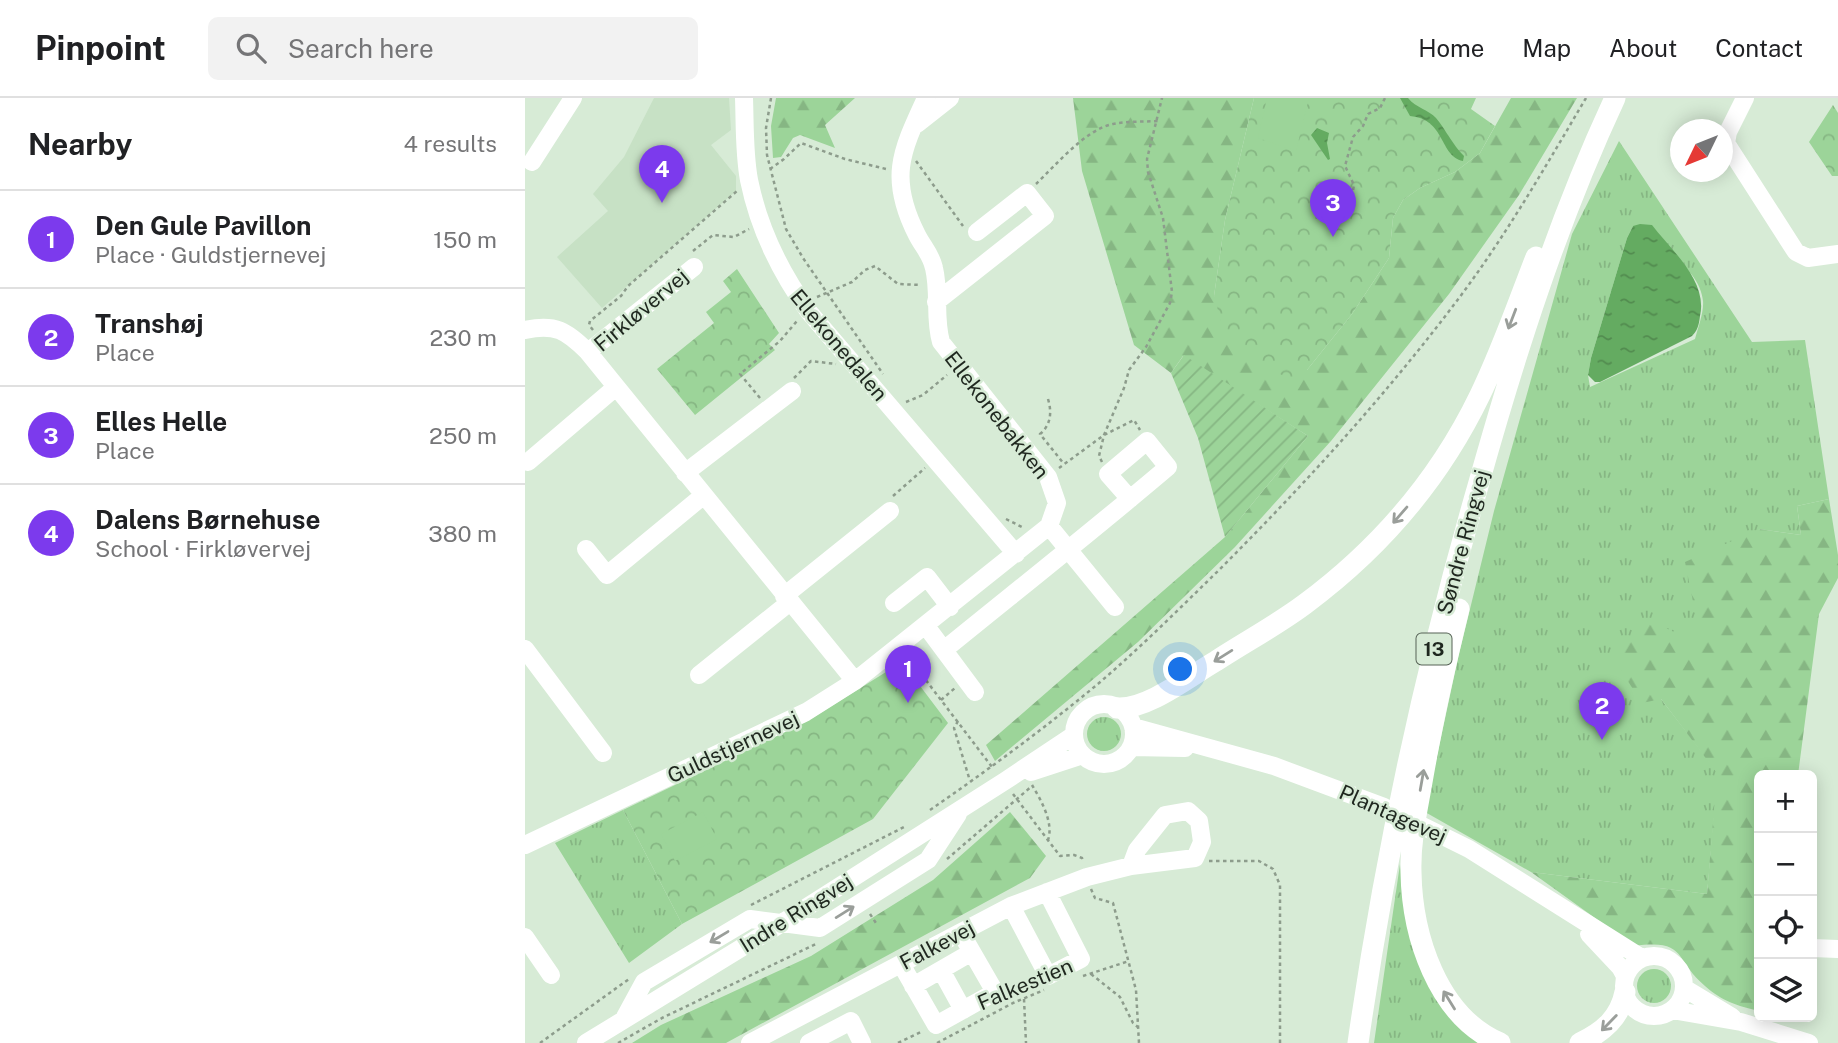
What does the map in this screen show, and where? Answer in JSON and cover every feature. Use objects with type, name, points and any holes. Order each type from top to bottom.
[{"type":"main road","points":[[1117,708],[1133,707],[1154,697],[1304,605],[1342,575],[1381,538],[1411,503],[1440,466],[1480,394],[1557,201],[1605,98]]},
{"type":"main road","name":"Søndre Ringvej","points":[[1359,1043],[1388,860],[1433,652],[1500,405],[1547,265],[1594,144],[1615,98]]},
{"type":"main road","points":[[1500,1043],[1467,1023],[1455,1010],[1436,976],[1421,938],[1416,914],[1411,850],[1431,733],[1454,626],[1547,265]]},
{"type":"main road","points":[[1580,1043],[1595,1035],[1614,1019],[1622,1007],[1625,984]]},
{"type":"street","points":[[532,162],[573,98]]},
{"type":"street","name":"Ellekonedalen","points":[[744,98],[750,180],[761,223],[788,284],[1016,554]]},
{"type":"street","name":"Ellekonebakken","points":[[926,98],[903,149],[899,187],[917,235],[931,255],[936,294],[936,326],[941,342],[1048,477],[1057,503],[1045,529]]},
{"type":"street","name":"Ellekonebakken","points":[[913,127],[950,98]]},
{"type":"street","points":[[1745,98],[1728,132],[1726,143],[1796,252],[1808,258],[1838,254]]},
{"type":"street","points":[[936,294],[1045,216],[1027,193],[977,232]]},
{"type":"street","name":"Firkløvervej","points":[[694,267],[595,347],[617,387],[855,681]]},
{"type":"street","points":[[525,330],[544,326],[569,334],[595,347]]},
{"type":"street","points":[[528,462],[617,387]]},
{"type":"street","points":[[685,473],[792,391]]},
{"type":"street","points":[[944,650],[1068,550],[1130,499],[1168,467],[1147,441],[1108,474],[1130,499]]},
{"type":"street","points":[[586,549],[607,575],[704,495]]},
{"type":"street","points":[[699,675],[890,511]]},
{"type":"street","points":[[1016,554],[1045,529],[1068,550],[1115,607]]},
{"type":"street","name":"Guldstjernevej","points":[[525,845],[806,712],[855,681],[1016,554]]},
{"type":"street","points":[[894,603],[927,577],[950,607]]},
{"type":"street","points":[[926,626],[975,692]]},
{"type":"street","points":[[525,649],[603,754]]},
{"type":"street","points":[[1108,705],[1117,708],[1133,727],[1131,747],[1122,758],[1109,764],[1095,763],[1078,749],[1075,735],[1079,718],[1092,708],[1108,705]]},
{"type":"street","name":"Plantagevej","points":[[1133,727],[1274,766],[1355,795],[1416,822],[1469,849],[1642,958]]},
{"type":"street","name":"Indre Ringvej","points":[[586,1043],[782,923],[1075,735]]},
{"type":"street","name":"Plantagevej","points":[[1131,747],[1202,748]]},
{"type":"street","name":"Indre Ringvej","points":[[1005,781],[1083,755]]},
{"type":"street","points":[[782,923],[820,928],[928,860],[962,808]]},
{"type":"street","points":[[1132,866],[1137,850],[1165,815],[1188,811],[1199,821],[1202,842],[1195,858]]},
{"type":"street","name":"Falkevej","points":[[750,1043],[1011,906],[1087,877],[1132,866],[1195,858]]},
{"type":"street","points":[[1011,906],[1048,976],[1086,966],[1047,892]]},
{"type":"street","name":"Plantagevej","points":[[1569,914],[1604,949],[1625,984]]},
{"type":"street","points":[[901,964],[937,1034],[963,1010],[995,992],[961,933]]},
{"type":"street","points":[[525,937],[551,975]]},
{"type":"street","points":[[1817,948],[1838,948]]},
{"type":"street","points":[[913,985],[972,952]]},
{"type":"street","points":[[1657,956],[1671,961],[1681,973],[1684,988],[1680,1000],[1672,1010],[1660,1015],[1640,1012],[1630,1004],[1625,984],[1632,966],[1642,958],[1657,956]]},
{"type":"street","points":[[941,970],[963,1010]]},
{"type":"street","points":[[1684,988],[1741,1022]]},
{"type":"street","points":[[1672,1010],[1741,1022],[1809,1043]]},
{"type":"street","points":[[812,1011],[821,1040],[851,1021],[862,1043]]},
{"type":"path","points":[[771,98],[767,128],[770,169],[779,206],[792,239],[888,381]]},
{"type":"path","points":[[1108,474],[1099,456],[1104,435],[1129,370],[1146,347],[1170,303],[1172,292],[1163,218],[1147,172],[1147,159],[1162,98]]},
{"type":"path","points":[[1334,228],[1352,196],[1354,185],[1345,166],[1353,137],[1363,127],[1368,114],[1380,108],[1385,98]]},
{"type":"path","points":[[1027,193],[1098,129],[1113,124],[1158,121]]},
{"type":"path","points":[[770,169],[801,143],[877,169],[900,170]]},
{"type":"path","points":[[903,149],[919,163],[933,181],[935,190],[963,226],[968,222],[977,232]]},
{"type":"path","points":[[595,347],[590,321],[739,190]]},
{"type":"path","points":[[694,267],[693,251],[713,235],[734,237],[747,230]]},
{"type":"path","points":[[852,282],[865,270],[875,266],[898,284],[936,294]]},
{"type":"path","points":[[769,409],[740,373],[780,341]]},
{"type":"path","points":[[792,391],[794,375],[811,361],[836,365]]},
{"type":"path","points":[[903,403],[923,395],[959,366]]},
{"type":"path","points":[[1048,399],[1051,408],[1049,421],[1040,434],[1065,464]]},
{"type":"path","points":[[1048,477],[1104,435],[1134,420],[1147,441]]},
{"type":"path","points":[[890,511],[892,497],[935,459]]},
{"type":"path","points":[[1002,517],[1023,528],[1033,526],[1045,529]]},
{"type":"path","points":[[899,646],[974,744]]},
{"type":"path","points":[[958,722],[954,729],[970,782]]},
{"type":"path","points":[[1032,785],[1051,832],[1048,840]]},
{"type":"path","points":[[1025,811],[1060,856],[1075,855],[1082,858],[1095,898],[1113,903],[1136,990],[1139,1043]]},
{"type":"path","points":[[1195,858],[1204,861],[1259,861],[1273,869],[1280,885],[1280,1043]]},
{"type":"path","name":"Falkestien","points":[[1077,978],[1086,966],[1129,961]]},
{"type":"path","points":[[1086,966],[1120,997],[1133,1023],[1139,1028]]},
{"type":"path","name":"Falkestien","points":[[901,1042],[937,1034],[1051,987]]},
{"type":"path","points":[[1024,999],[1025,1043]]},
{"type":"shaded area","points":[[654,98],[729,98],[731,130],[711,145],[736,176],[736,191],[602,308],[557,257],[608,211],[593,194],[624,157]]},
{"type":"green space","points":[[776,98],[855,98],[825,125],[835,148],[800,135],[793,138],[781,157],[773,158],[771,126]]},
{"type":"green space","points":[[1073,98],[1254,98],[1225,220],[1214,296],[1307,370],[1352,314],[1389,258],[1393,218],[1403,200],[1420,188],[1455,172],[1480,153],[1511,98],[1577,98],[1519,195],[1449,294],[1331,441],[1235,547],[1138,642],[995,761],[986,745],[1225,537],[1308,436],[1183,356],[1171,373],[1134,345],[1082,171]]},
{"type":"green space","points":[[1254,98],[1476,98],[1471,109],[1495,126],[1480,153],[1455,172],[1420,188],[1403,200],[1393,218],[1389,258],[1352,314],[1307,370],[1293,380],[1256,363],[1224,333],[1214,296],[1225,220]]},
{"type":"green space","points":[[1267,98],[1309,98],[1296,151],[1258,138]]},
{"type":"green space","points":[[1833,105],[1838,113],[1838,176],[1832,176],[1809,142]]},
{"type":"green space","points":[[1619,141],[1752,342],[1805,340],[1829,499],[1797,506],[1801,535],[1759,529],[1702,646],[1661,699],[1718,773],[1707,894],[1531,872],[1425,812],[1458,658],[1494,511],[1572,234]],"holes":[[[1633,226],[1686,268],[1700,289],[1703,310],[1695,339],[1590,387],[1588,375],[1591,358]]]},
{"type":"green space","points":[[737,269],[779,333],[769,344],[775,350],[695,415],[657,369],[714,323],[706,312],[731,292],[723,281]]},
{"type":"green space","points":[[1184,355],[1308,436],[1225,537],[1198,438],[1171,373]]},
{"type":"green space","points":[[1829,499],[1838,555],[1838,578],[1819,614],[1799,770],[1754,770],[1754,1010],[1730,1002],[1711,991],[1672,948],[1663,945],[1634,946],[1531,872],[1707,894],[1717,773],[1661,699],[1642,703],[1611,655],[1648,619],[1702,646],[1685,562],[1759,529],[1801,535],[1797,506]]},
{"type":"green space","points":[[902,662],[948,723],[873,819],[682,924],[623,810],[806,722]]},
{"type":"green space","points":[[1104,717],[1116,722],[1121,734],[1116,746],[1104,751],[1092,746],[1087,734],[1092,722]]},
{"type":"green space","points":[[623,810],[682,924],[629,963],[555,843]]},
{"type":"green space","points":[[703,812],[717,839],[675,861],[661,834]]},
{"type":"green space","points":[[1010,812],[1046,856],[1030,878],[726,1043],[632,1043],[661,1025],[811,956],[933,880]]},
{"type":"green space","points":[[1400,864],[1412,934],[1480,1043],[1374,1043]]},
{"type":"green space","points":[[1654,969],[1666,974],[1671,986],[1666,998],[1654,1003],[1642,998],[1637,986],[1642,974]]},
{"type":"water","points":[[1400,98],[1408,98],[1436,118],[1464,156],[1463,161],[1455,158],[1430,124],[1410,116]]},
{"type":"water","points":[[1317,128],[1329,133],[1328,160],[1311,135]]},
{"type":"water","points":[[1652,225],[1687,267],[1699,291],[1699,324],[1692,336],[1600,382],[1595,382],[1588,375],[1591,358],[1627,238],[1633,226]]},
{"type":"place","name":"Dalens Børnehuse","points":[[662,203]]},
{"type":"place","name":"Elles Helle","points":[[1333,237]]},
{"type":"place","name":"Den Gule Pavillon","points":[[908,703]]},
{"type":"place","name":"Transhøj","points":[[1602,740]]}]
